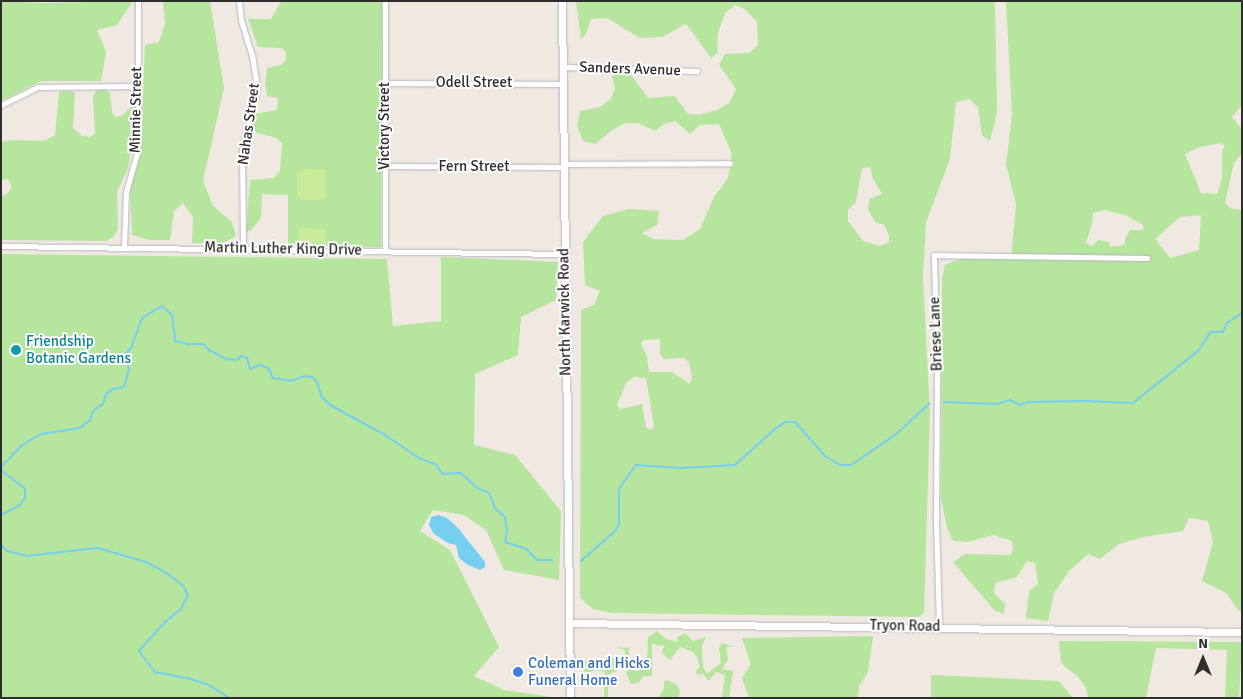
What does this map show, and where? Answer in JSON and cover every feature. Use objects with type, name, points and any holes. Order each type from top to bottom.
[{"type":"street","name":"Minnie Street","points":[[124,247],[126,192],[137,153],[138,1]]},
{"type":"street","name":"Nahas Street","points":[[239,1],[241,20],[252,55],[257,87],[242,151],[243,248]]},
{"type":"street","name":"Victory Street","points":[[385,1],[385,250]]},
{"type":"street","name":"North Karwick Road","points":[[562,1],[570,698]]},
{"type":"street","name":"Sanders Avenue","points":[[562,67],[697,71]]},
{"type":"street","name":"Odell Street","points":[[385,83],[562,84]]},
{"type":"street","points":[[1,105],[38,87],[137,86]]},
{"type":"street","name":"Fern Street","points":[[385,166],[730,163]]},
{"type":"street","name":"Martin Luther King Drive","points":[[1,246],[564,254]]},
{"type":"street","name":"Briese Lane","points":[[939,627],[936,519],[937,373],[934,255],[1147,258]]},
{"type":"street","name":"Tryon Road","points":[[569,623],[1242,632]]},
{"type":"green space","points":[[1,1],[42,3],[133,1],[117,25],[97,30],[106,52],[101,81],[41,81],[1,101]]},
{"type":"green space","points":[[163,1],[210,1],[224,88],[203,181],[213,206],[232,222],[236,236],[222,244],[192,243],[193,217],[183,203],[174,211],[170,240],[149,240],[132,235],[130,187],[141,150],[145,45],[159,42],[165,24]]},
{"type":"green space","points":[[281,1],[382,1],[381,247],[288,246],[288,195],[262,194],[261,218],[246,233],[250,180],[274,178],[280,171],[282,143],[276,138],[257,133],[253,126],[254,114],[277,110],[278,98],[267,96],[265,85],[267,68],[281,65],[286,60],[286,52],[281,48],[258,47],[248,19],[271,19]]},
{"type":"green space","points":[[576,1],[995,1],[997,113],[990,141],[982,135],[978,107],[969,99],[956,102],[950,159],[926,222],[923,277],[930,414],[924,613],[919,617],[612,613],[593,609],[580,598],[581,310],[594,305],[600,291],[585,285],[583,242],[603,216],[629,209],[659,211],[657,225],[642,233],[653,239],[683,240],[700,229],[714,197],[728,178],[732,154],[719,124],[700,125],[690,134],[675,121],[664,124],[655,131],[638,123],[625,123],[595,144],[583,141],[577,126],[580,111],[600,107],[611,99],[615,89],[612,76],[620,72],[631,75],[648,98],[675,96],[688,114],[698,115],[717,110],[729,103],[736,89],[719,65],[725,54],[749,53],[758,45],[757,22],[746,10],[735,5],[725,13],[718,33],[717,53],[711,58],[686,24],[662,37],[640,38],[607,18],[591,19],[586,34],[581,39]],"holes":[[[868,167],[871,169],[872,177],[882,194],[869,199],[868,209],[875,222],[884,225],[889,235],[889,242],[880,246],[863,241],[848,221],[848,210],[856,202],[862,168]],[[660,339],[660,354],[664,359],[684,358],[689,363],[692,378],[690,384],[672,372],[649,372],[647,356],[641,344],[643,340]],[[634,377],[646,378],[654,427],[650,430],[646,427],[642,404],[620,409],[617,405],[626,383]]]},
{"type":"green space","points":[[1006,1],[1242,1],[1242,105],[1232,117],[1242,129],[1242,153],[1234,163],[1225,203],[1232,209],[1242,210],[1242,612],[1239,611],[1226,593],[1202,581],[1213,542],[1208,521],[1189,518],[1183,531],[1143,537],[1119,544],[1100,559],[1088,554],[1069,571],[1054,593],[1048,621],[1026,618],[1029,591],[1038,584],[1035,563],[1027,561],[1017,577],[995,583],[994,593],[1005,604],[1004,614],[994,610],[953,562],[965,554],[1011,555],[1013,547],[1012,541],[993,535],[967,542],[953,541],[947,528],[941,498],[942,279],[945,265],[960,259],[1011,258],[1016,204],[1006,165],[1012,115]],"holes":[[[1221,143],[1225,146],[1222,151],[1222,180],[1217,194],[1201,193],[1185,154],[1200,147]],[[1105,210],[1125,215],[1143,225],[1143,230],[1130,230],[1125,239],[1125,245],[1110,247],[1109,242],[1098,240],[1092,246],[1086,243],[1092,224],[1093,213]],[[1201,215],[1199,250],[1170,258],[1155,239],[1180,217]]]},
{"type":"green space","points":[[105,89],[110,93],[112,112],[115,117],[121,116],[135,104],[135,125],[128,168],[117,192],[118,229],[113,237],[106,241],[1,240],[1,195],[6,195],[12,188],[8,179],[1,180],[1,142],[12,140],[44,141],[55,135],[59,92],[67,91],[75,92],[73,128],[82,136],[90,137],[95,134],[93,96],[96,91]]},
{"type":"green space","points":[[303,169],[325,170],[326,197],[322,200],[302,200],[297,196],[297,175]]},
{"type":"green space","points":[[298,228],[326,229],[326,243],[298,242]]},
{"type":"green space","points":[[1,254],[387,259],[393,326],[441,321],[441,257],[558,262],[556,300],[521,317],[518,355],[475,374],[474,445],[515,455],[561,511],[559,580],[504,570],[486,530],[464,515],[433,510],[420,531],[450,550],[499,647],[474,676],[504,690],[558,698],[1,698]]},
{"type":"green space","points":[[657,631],[666,639],[677,642],[678,637],[685,633],[693,641],[706,637],[702,646],[703,667],[707,674],[721,663],[719,648],[722,643],[734,647],[726,647],[728,660],[722,669],[733,671],[729,698],[722,698],[725,675],[716,672],[709,681],[703,674],[699,675],[695,672],[700,667],[697,657],[693,652],[680,647],[670,660],[662,653],[664,645],[658,646],[652,643],[652,676],[643,676],[639,683],[631,684],[626,672],[629,669],[638,671],[647,666],[648,637]]},
{"type":"green space","points":[[873,636],[868,672],[859,686],[858,698],[749,698],[742,678],[751,664],[742,638]]},
{"type":"green space","points":[[1059,641],[1242,642],[1239,698],[1225,698],[1227,650],[1156,648],[1146,698],[1088,698],[1086,687],[1078,677],[1061,663]]},
{"type":"green space","points":[[616,647],[629,648],[629,660],[621,662],[620,669],[608,675],[608,698],[604,698],[605,672],[595,670],[587,674],[583,670],[582,660],[595,659],[595,665],[599,670],[607,666],[610,658],[625,657],[625,650]]},
{"type":"green space","points":[[931,675],[1059,681],[1073,698],[931,698]]},
{"type":"green space","points":[[668,680],[678,686],[680,692],[678,698],[658,698],[664,689],[664,681]]},
{"type":"water","points":[[438,515],[447,518],[458,528],[485,562],[485,567],[480,570],[468,565],[459,558],[456,545],[448,543],[434,534],[429,525],[431,517]]},
{"type":"waterway","points":[[1,467],[22,445],[41,434],[80,428],[90,420],[93,411],[103,404],[106,394],[113,389],[124,387],[129,370],[125,355],[131,348],[142,318],[162,306],[172,315],[175,341],[188,344],[203,344],[209,350],[227,359],[237,360],[241,356],[247,358],[250,369],[260,365],[268,368],[273,378],[291,381],[305,376],[312,377],[317,382],[322,397],[330,405],[385,435],[419,458],[435,464],[443,474],[461,473],[477,488],[489,493],[495,508],[505,517],[507,532],[505,542],[526,549],[537,560],[552,560]]},
{"type":"waterway","points":[[944,402],[996,404],[1010,400],[1020,405],[1027,402],[1085,401],[1133,403],[1198,351],[1211,332],[1223,332],[1227,323],[1242,313]]},
{"type":"waterway","points":[[581,561],[615,531],[619,524],[619,489],[636,465],[680,468],[735,465],[785,422],[795,422],[825,456],[840,465],[851,465],[895,435],[930,403]]},
{"type":"waterway","points":[[1,470],[25,489],[25,498],[20,505],[1,515]]},
{"type":"waterway","points":[[1,545],[7,551],[27,556],[98,548],[146,562],[167,573],[183,586],[188,595],[181,609],[165,622],[139,651],[155,672],[207,684],[229,698]]},
{"type":"place","name":"Friendship Botanic Gardens","points":[[16,350]]},
{"type":"place","name":"Coleman and Hicks Funeral Home","points":[[518,672]]}]
